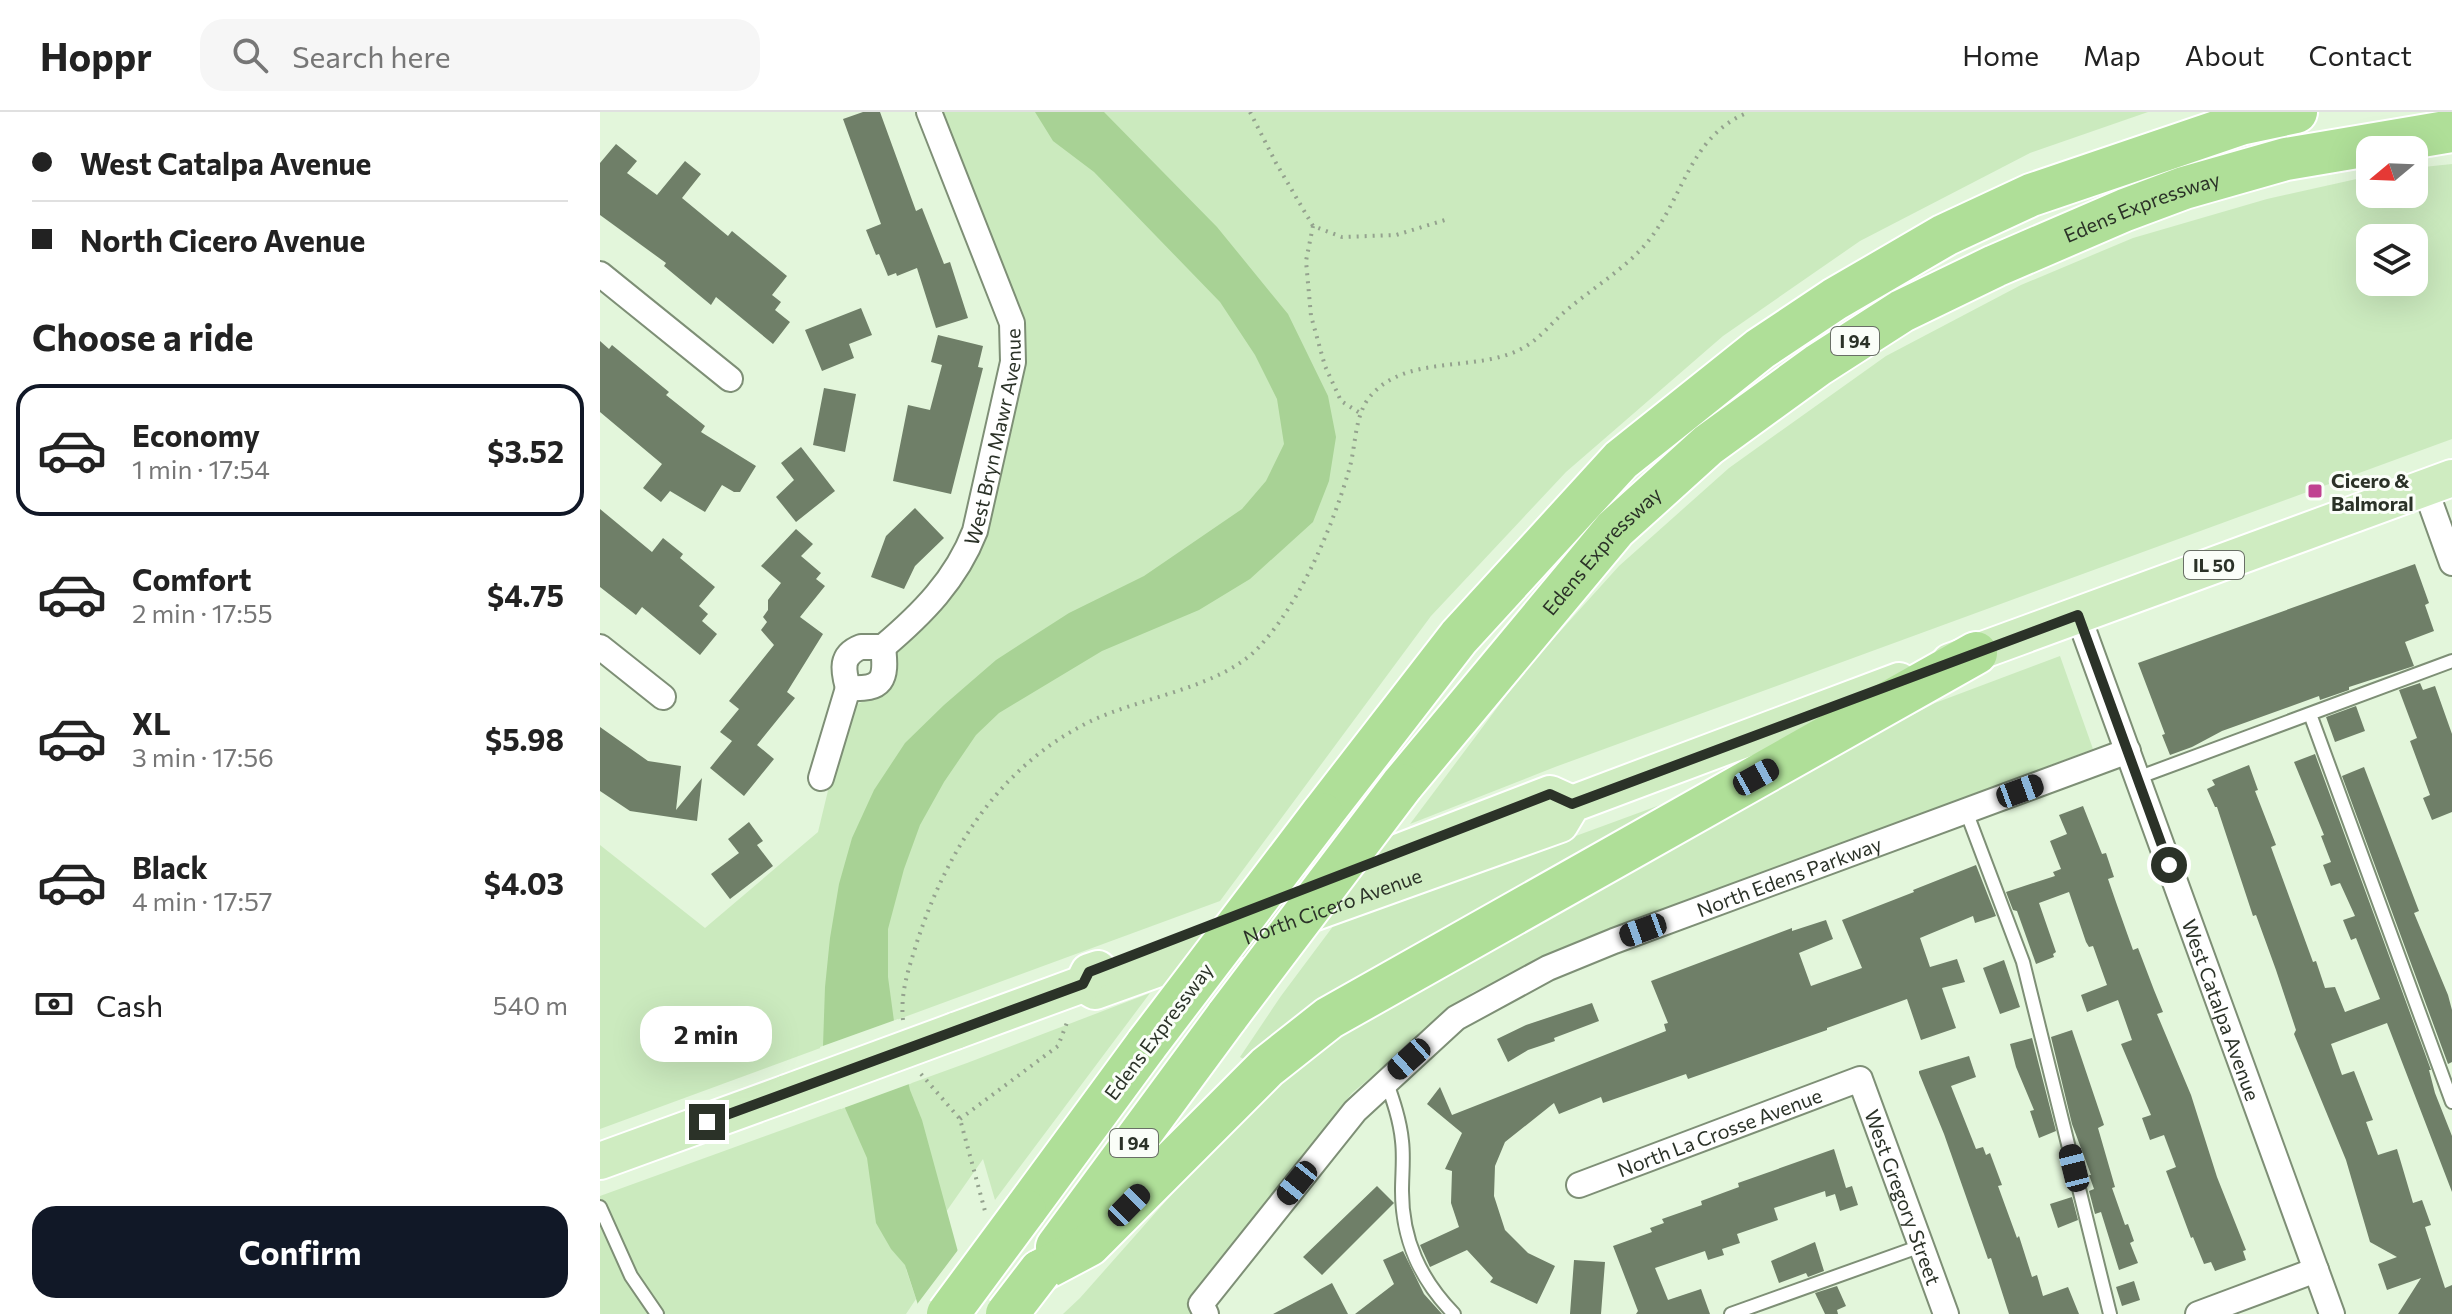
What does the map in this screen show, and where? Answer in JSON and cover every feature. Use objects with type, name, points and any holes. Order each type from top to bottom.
[{"type":"highway","name":"Edens Expressway","points":[[948,1314],[1006,1216],[1147,1044],[1459,637],[1621,460],[1760,349],[1835,299],[1945,235],[2031,195],[2240,124],[2296,112]]},
{"type":"highway","name":"Edens Expressway","points":[[1007,1314],[1402,785],[1615,529],[1708,445],[1818,365],[1902,311],[1995,266],[2125,210],[2184,188],[2286,159],[2452,131]]},
{"type":"highway","points":[[1040,1271],[1089,1245],[1267,1067],[1329,1018],[1976,653]]},
{"type":"main road","name":"North Cicero Avenue","points":[[600,1161],[1083,984],[1089,972],[1550,794],[1572,804],[2438,483]]},
{"type":"street","name":"West Bryn Mawr Avenue","points":[[821,778],[848,688],[844,665],[849,653],[861,647],[883,647],[935,599],[965,557],[975,531],[1013,362],[1012,323],[929,112]]},
{"type":"street","points":[[600,274],[730,379]]},
{"type":"street","points":[[2438,483],[2452,563]]},
{"type":"street","name":"West Catalpa Avenue","points":[[2078,615],[2332,1314]]},
{"type":"street","points":[[600,647],[663,697]]},
{"type":"street","points":[[848,688],[870,688],[882,679],[885,665],[883,647]]},
{"type":"street","name":"North Edens Parkway","points":[[1204,1309],[1355,1111],[1456,1018],[1548,968],[2128,751]]},
{"type":"street","name":"North La Crosse Avenue","points":[[1579,1185],[1860,1079]]},
{"type":"street","name":"West Gregory Street","points":[[1860,1079],[1946,1314]]},
{"type":"street","points":[[2198,1314],[2316,1270]]},
{"type":"lane","points":[[2137,778],[2452,661]]},
{"type":"lane","points":[[2310,714],[2452,1102]]},
{"type":"lane","points":[[1966,811],[2023,962],[2110,1314]]},
{"type":"lane","points":[[1386,1080],[1402,1139],[1402,1192],[1409,1245],[1420,1271],[1435,1294],[1454,1314]]},
{"type":"lane","points":[[600,1207],[631,1276],[657,1314]]},
{"type":"lane","points":[[1731,1314],[1921,1246]]},
{"type":"path","points":[[1250,112],[1313,226],[1342,237],[1396,235],[1445,220]]},
{"type":"path","points":[[907,1032],[902,1005],[904,981],[926,914],[943,873],[974,822],[993,798],[1023,767],[1059,739],[1091,721],[1234,668],[1255,651],[1288,607],[1328,530],[1351,463],[1360,413],[1380,387],[1398,376],[1420,369],[1504,357],[1541,337],[1563,313],[1644,247],[1663,221],[1694,158],[1717,130],[1749,112]]},
{"type":"path","points":[[1313,226],[1306,261],[1311,316],[1325,366],[1341,401],[1360,413]]},
{"type":"path","points":[[960,1119],[1058,1046],[1083,984]]},
{"type":"path","points":[[920,1072],[960,1119],[1006,1216]]},
{"type":"shaded area","points":[[937,112],[2148,112],[2030,153],[1860,241],[1723,336],[1566,472],[1431,616],[1220,901],[600,1129],[600,845],[705,928],[818,832],[845,720],[855,706],[883,692],[890,682],[901,645],[958,587],[982,543],[1025,342]]},
{"type":"shaded area","points":[[1035,112],[1104,112],[1217,227],[1288,314],[1328,396],[1336,437],[1329,481],[1313,522],[1250,579],[1199,610],[1102,651],[999,713],[976,735],[920,825],[888,929],[888,977],[894,1021],[910,1090],[922,1120],[975,1314],[921,1314],[905,1265],[891,1249],[876,1223],[867,1158],[823,1046],[830,938],[839,884],[852,838],[874,790],[905,743],[944,705],[996,660],[1069,613],[1144,576],[1242,509],[1266,481],[1284,444],[1277,399],[1255,355],[1220,302],[1094,172],[1053,141]]},
{"type":"shaded area","points":[[2452,164],[2452,439],[1555,767],[1410,824],[1527,668],[1619,566],[1729,468],[1886,356],[2021,285],[2133,238],[2267,199],[2356,179],[2356,208],[2428,208],[2428,167]]},
{"type":"shaded area","points":[[2060,656],[2093,749],[1582,944],[1473,992],[1352,1093],[1194,1298],[1190,1314],[1063,1314],[1227,1132],[1307,1057],[1370,1014],[1719,817],[1935,703]]},
{"type":"shaded area","points":[[1739,776],[1252,1064],[1240,1057],[1334,925]]},
{"type":"shaded area","points":[[1150,993],[995,1200],[983,1159],[906,1269],[916,1299],[906,1314],[600,1314],[600,1196]]},
{"type":"pier","points":[[898,1019],[912,1083],[841,1109],[820,1047]]},
{"type":"pier","points":[[961,1246],[979,1314],[917,1314],[915,1307]]},
{"type":"building","points":[[863,112],[880,112],[916,211],[922,208],[944,264],[950,262],[968,318],[936,328],[917,268],[888,276],[879,254],[876,255],[866,230],[881,224],[843,119]]},
{"type":"building","points":[[616,144],[637,161],[627,173],[657,195],[685,161],[701,174],[682,198],[728,236],[732,231],[787,276],[772,295],[781,302],[775,310],[790,322],[773,344],[716,297],[711,305],[664,266],[666,263],[600,215],[600,163]]},
{"type":"building","points":[[861,308],[872,335],[849,344],[854,358],[822,371],[805,330]]},
{"type":"building","points":[[938,335],[983,346],[978,367],[983,368],[951,494],[893,481],[908,405],[930,410],[942,365],[931,362]]},
{"type":"building","points":[[600,341],[609,349],[612,345],[669,392],[666,395],[705,426],[701,432],[756,466],[740,492],[722,485],[705,512],[670,491],[661,502],[643,488],[662,464],[600,412]]},
{"type":"building","points":[[824,388],[856,394],[845,452],[813,445]]},
{"type":"building","points":[[801,447],[835,491],[796,522],[776,497],[794,480],[781,463]]},
{"type":"building","points":[[915,508],[944,538],[915,566],[904,589],[871,577],[886,536]]},
{"type":"building","points":[[600,509],[652,552],[663,538],[683,554],[680,558],[715,587],[699,606],[708,614],[702,621],[717,634],[700,655],[642,607],[636,615],[600,587]]},
{"type":"building","points":[[796,529],[813,544],[801,556],[821,573],[816,579],[825,586],[800,617],[823,634],[787,692],[795,698],[757,745],[774,759],[744,796],[710,768],[732,741],[720,732],[739,709],[729,701],[774,645],[761,630],[767,622],[763,617],[768,610],[768,600],[781,583],[761,566]]},
{"type":"building","points":[[2415,564],[2429,603],[2425,605],[2434,631],[2405,642],[2414,666],[2222,731],[2170,755],[2138,663]]},
{"type":"building","points":[[2420,683],[2423,690],[2435,686],[2452,734],[2452,812],[2432,820],[2423,798],[2430,795],[2410,741],[2417,738],[2399,690]]},
{"type":"building","points":[[2356,706],[2365,731],[2335,742],[2326,717]]},
{"type":"building","points":[[600,727],[648,761],[681,766],[676,810],[702,778],[697,821],[630,811],[600,791]]},
{"type":"building","points":[[2315,754],[2431,1070],[2435,1093],[2452,1136],[2452,1192],[2387,1023],[2331,1044],[2342,1075],[2354,1071],[2373,1120],[2366,1122],[2378,1155],[2397,1149],[2413,1203],[2422,1200],[2431,1225],[2425,1227],[2445,1288],[2452,1285],[2452,1314],[2398,1314],[2421,1278],[2387,1290],[2378,1264],[2397,1257],[2370,1242],[2346,1160],[2294,1034],[2296,1030],[2276,970],[2256,915],[2253,916],[2217,807],[2207,789],[2215,785],[2212,780],[2249,765],[2258,790],[2255,791],[2276,845],[2271,847],[2313,962],[2316,961],[2325,988],[2335,987],[2345,1012],[2380,999],[2356,938],[2351,940],[2343,920],[2355,916],[2340,883],[2331,886],[2323,865],[2331,862],[2321,836],[2324,835],[2294,762]]},
{"type":"building","points":[[2364,767],[2419,911],[2414,913],[2448,995],[2452,1010],[2452,1062],[2448,1064],[2342,776]]},
{"type":"building","points":[[2083,806],[2102,854],[2106,853],[2114,877],[2108,879],[2117,905],[2133,950],[2138,948],[2163,1012],[2157,1014],[2191,1095],[2217,1177],[2246,1250],[2243,1251],[2246,1260],[2215,1271],[2211,1262],[2204,1264],[2191,1238],[2166,1171],[2176,1167],[2164,1135],[2150,1140],[2142,1118],[2151,1115],[2121,1044],[2132,1040],[2118,1000],[2087,1012],[2081,995],[2107,985],[2093,946],[2089,947],[2086,942],[2069,892],[2039,903],[2056,952],[2054,957],[2036,964],[2017,911],[2013,910],[2006,892],[2055,876],[2053,872],[2061,869],[2050,841],[2067,834],[2059,815]]},
{"type":"building","points":[[749,822],[763,841],[757,845],[773,866],[730,899],[711,874],[739,853],[728,839]]},
{"type":"building","points":[[1976,865],[1996,916],[1975,923],[1973,916],[1920,938],[1930,967],[1957,959],[1965,982],[1942,988],[1956,1028],[1921,1040],[1907,999],[1688,1079],[1686,1074],[1603,1103],[1601,1097],[1559,1114],[1554,1103],[1505,1142],[1495,1166],[1494,1196],[1505,1230],[1528,1253],[1555,1266],[1537,1304],[1490,1282],[1493,1278],[1467,1250],[1430,1267],[1420,1245],[1459,1227],[1451,1203],[1452,1171],[1445,1169],[1462,1133],[1427,1104],[1440,1087],[1452,1115],[1666,1031],[1664,1024],[1668,1023],[1651,981],[1792,928],[1792,931],[1826,920],[1833,939],[1799,953],[1811,986],[1862,968],[1842,920]]},
{"type":"building","points":[[2004,960],[2020,1007],[2000,1014],[1983,968]]},
{"type":"building","points":[[1592,1003],[1599,1021],[1554,1038],[1555,1041],[1528,1050],[1508,1062],[1497,1039],[1526,1025]]},
{"type":"building","points":[[2072,1030],[2104,1125],[2098,1128],[2115,1187],[2112,1188],[2134,1241],[2130,1243],[2138,1263],[2119,1270],[2101,1212],[2095,1214],[2089,1191],[2094,1189],[2091,1175],[2072,1124],[2051,1037]]},
{"type":"building","points":[[2032,1038],[2056,1131],[2039,1138],[2030,1111],[2034,1110],[2010,1044]]},
{"type":"building","points":[[1969,1056],[1976,1077],[1951,1086],[1976,1149],[1983,1147],[1986,1155],[1990,1153],[2017,1238],[2019,1236],[2032,1277],[2037,1275],[2043,1296],[2068,1287],[2079,1314],[2009,1314],[1991,1258],[1988,1259],[1919,1073]]},
{"type":"building","points":[[1834,1149],[1846,1188],[1852,1186],[1858,1205],[1840,1211],[1835,1194],[1826,1197],[1825,1191],[1774,1208],[1778,1220],[1737,1234],[1740,1243],[1722,1249],[1724,1255],[1708,1260],[1705,1251],[1655,1268],[1668,1300],[1701,1289],[1710,1314],[1636,1314],[1638,1311],[1613,1246],[1652,1232],[1650,1228],[1664,1223],[1662,1219],[1702,1205],[1701,1201],[1739,1187],[1738,1183]]},
{"type":"building","points":[[1377,1186],[1394,1203],[1322,1275],[1303,1257]]},
{"type":"building","points":[[2072,1197],[2078,1220],[2058,1228],[2050,1204]]},
{"type":"building","points":[[1815,1242],[1824,1271],[1808,1277],[1806,1273],[1779,1283],[1771,1261]]},
{"type":"building","points":[[1403,1251],[1424,1294],[1442,1314],[1355,1314],[1394,1284],[1383,1260]]},
{"type":"building","points":[[1574,1260],[1605,1262],[1601,1314],[1570,1314]]},
{"type":"building","points":[[2134,1281],[2140,1300],[2122,1306],[2116,1287]]},
{"type":"building","points":[[1332,1283],[1348,1314],[1273,1314]]},
{"type":"building","points":[[1837,1286],[1846,1306],[1837,1310],[1838,1314],[1825,1314],[1815,1293]]},
{"type":"place","name":"Cicero & Balmoral","points":[[2315,491]]},
{"type":"route","points":[[707,1122],[1083,984],[1089,972],[1550,794],[1572,804],[2078,615],[2169,865]]}]
